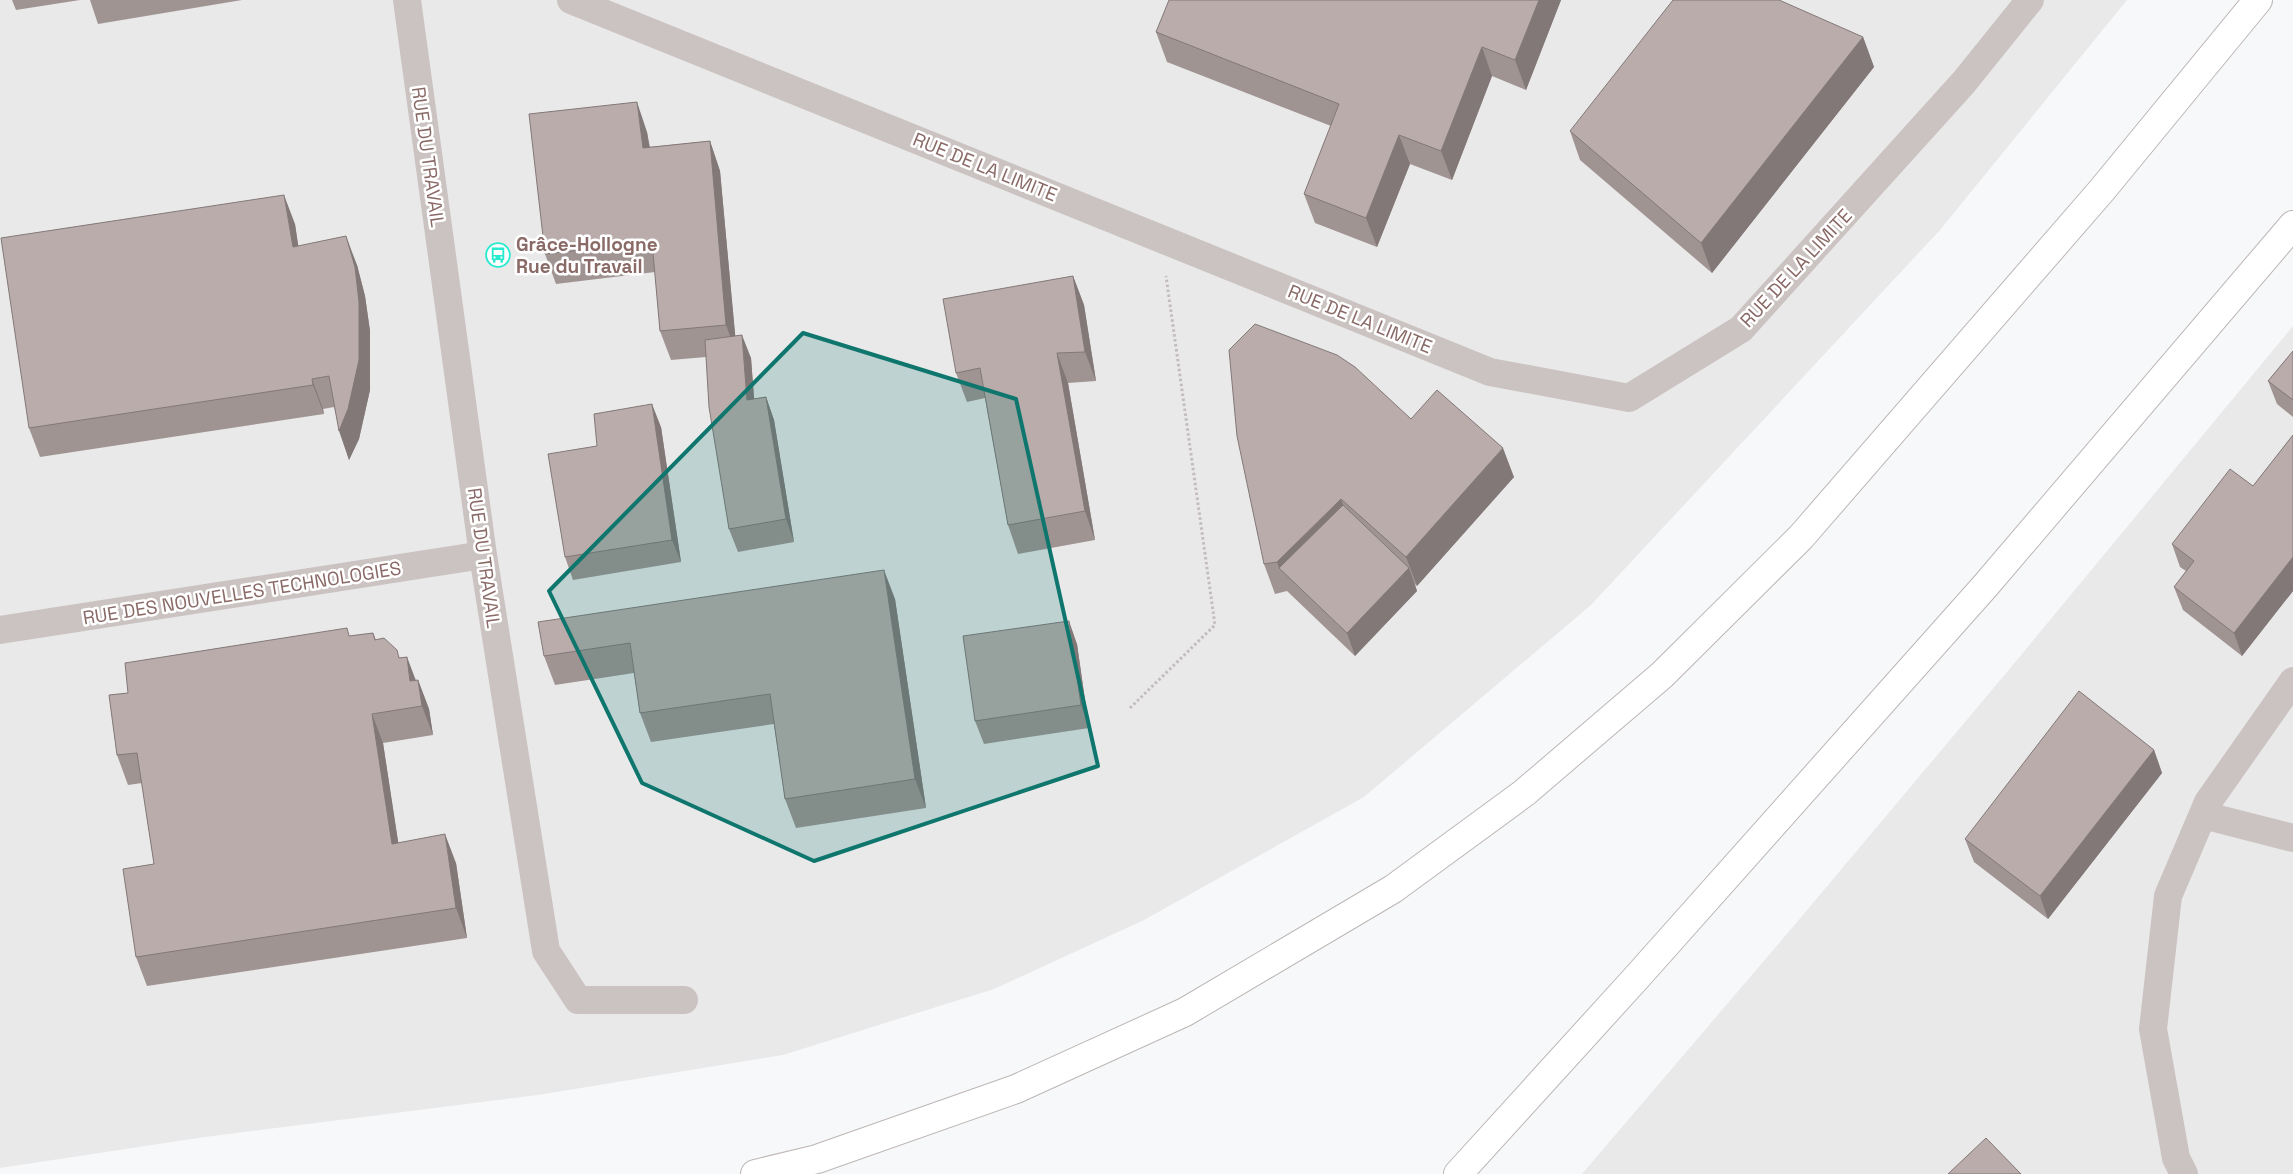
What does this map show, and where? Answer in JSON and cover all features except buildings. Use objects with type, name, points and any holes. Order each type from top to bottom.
[{"type":"highway","points":[[755,1174],[818,1159],[1016,1089],[1185,1012],[1393,889],[1524,793],[1662,675],[1801,537],[2102,190],[2258,0]]},
{"type":"highway","points":[[1458,1174],[1645,968],[1986,586],[2293,225]]},
{"type":"street","name":"RUE DU TRAVAIL","points":[[407,0],[483,555],[546,951],[578,1000],[684,1000]]},
{"type":"street","name":"RUE DE LA LIMITE","points":[[571,0],[1490,372],[1629,398],[1741,329],[1964,82],[2030,0]]},
{"type":"street","name":"RUE DES NOUVELLES TECHNOLOGIES","points":[[0,630],[483,555]]},
{"type":"street","points":[[2184,1174],[2176,1158],[2153,1029],[2168,896],[2208,802],[2281,712],[2293,681]]},
{"type":"street","points":[[2203,814],[2293,838]]},
{"type":"path","points":[[1130,708],[1215,625],[1160,238]]},
{"type":"highlighted area","points":[[803,333],[1016,399],[1098,766],[814,861],[642,783],[549,591]]},
{"type":"shaded area","points":[[0,0],[2127,0],[1940,230],[1591,605],[1364,797],[1144,920],[994,989],[783,1055],[538,1095],[205,1137],[0,1168]]},
{"type":"shaded area","points":[[2293,326],[2293,1174],[1582,1174],[2012,666]]},
{"type":"place","name":"Grâce-Hollogne Rue du Travail","points":[[498,255]]}]
